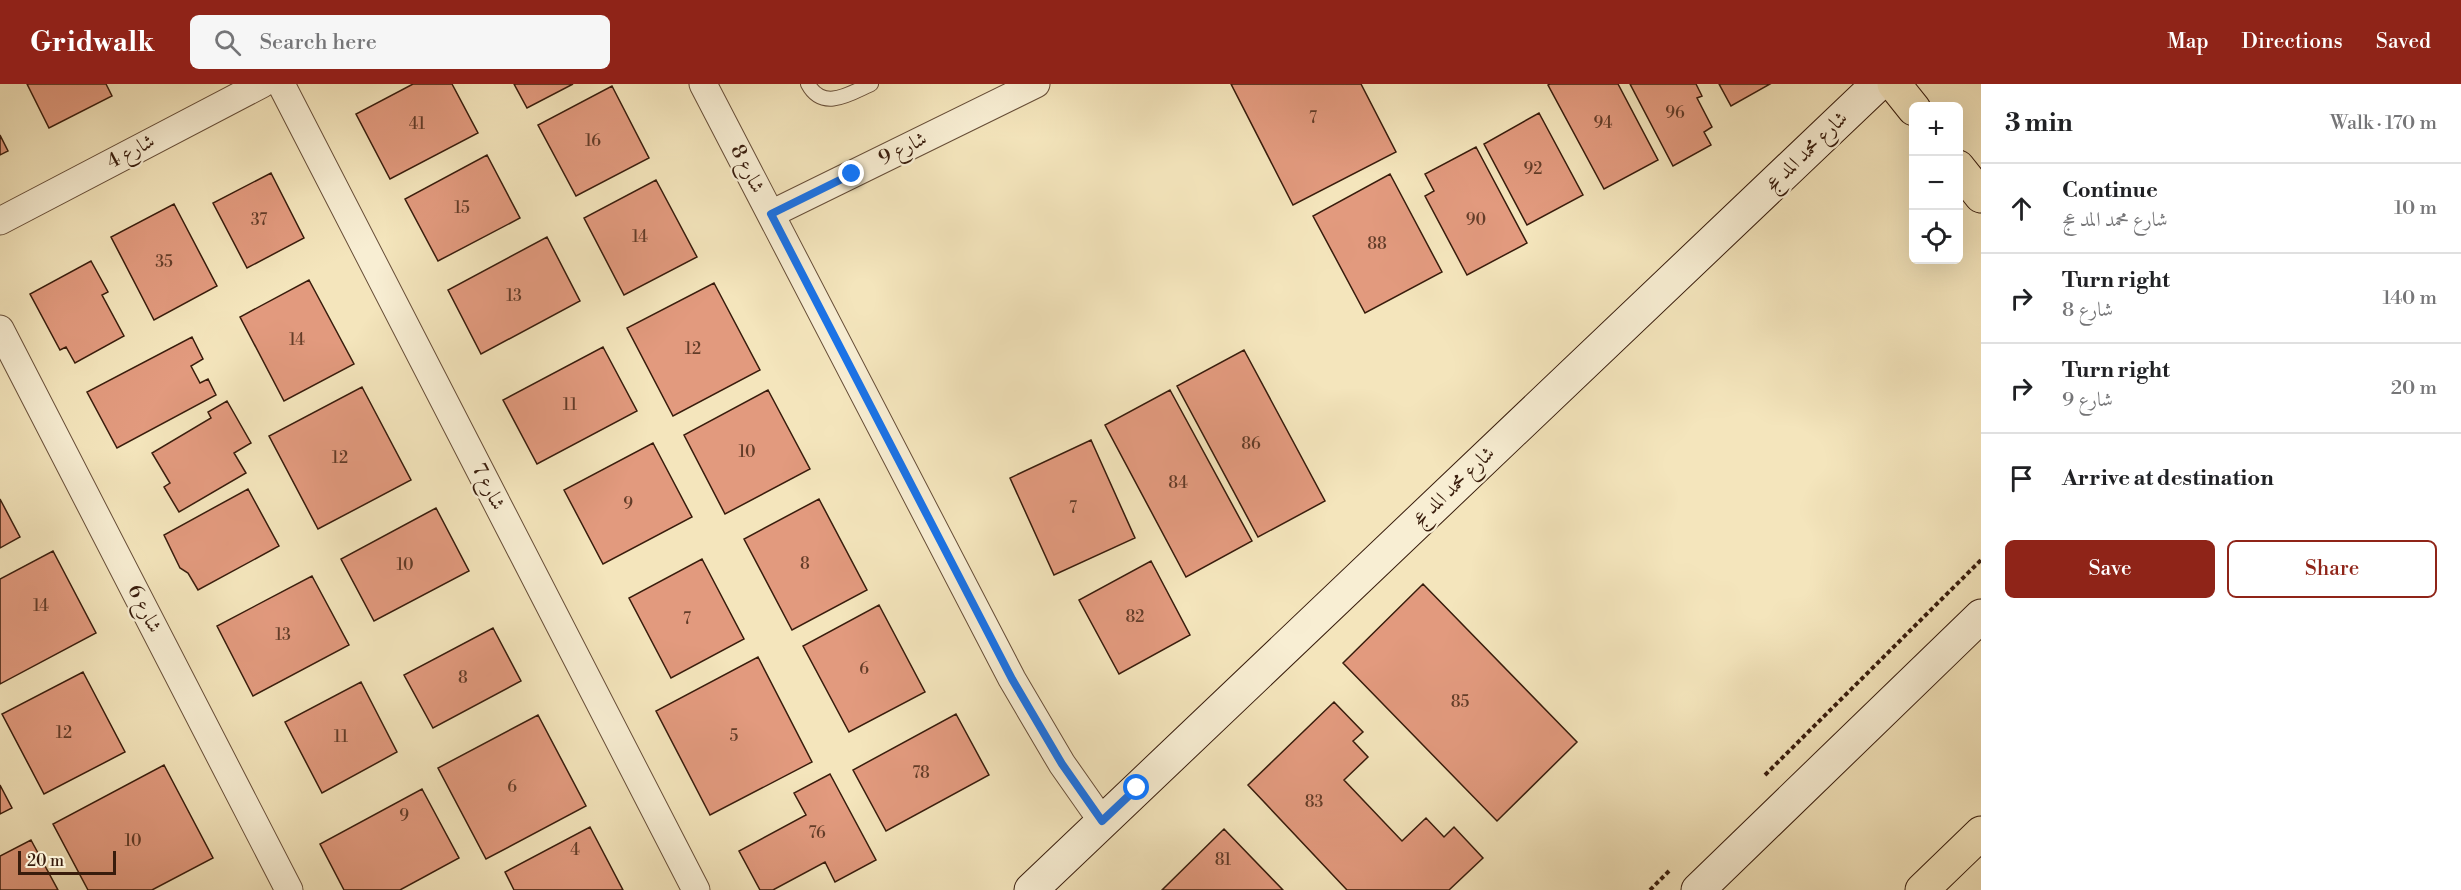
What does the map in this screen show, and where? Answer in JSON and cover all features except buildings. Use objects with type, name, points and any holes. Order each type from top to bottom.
[{"type":"main road","points":[[1894,84],[1909,103]]},
{"type":"main road","points":[[1963,172],[1981,196]]},
{"type":"main road","points":[[1922,890],[1981,833]]},
{"type":"street","name":"شارع 4","points":[[0,221],[262,84]]},
{"type":"street","name":"شارع 7","points":[[281,84],[696,890]]},
{"type":"street","name":"شارع 8","points":[[703,84],[1012,679],[1062,764],[1102,821]]},
{"type":"street","name":"شارع 9","points":[[771,214],[1036,84]]},
{"type":"street","name":"شارع محمد المد عج","points":[[1030,890],[1878,84]]},
{"type":"street","name":"شارع 6","points":[[0,329],[289,890]]},
{"type":"street","points":[[1698,890],[1981,616]]},
{"type":"lane","points":[[808,84],[823,98],[834,100],[871,84]]},
{"type":"path","points":[[1758,782],[1981,560]]},
{"type":"path","points":[[1650,890],[1675,865]]},
{"type":"route","points":[[852,174],[771,214],[1012,679],[1062,764],[1102,821],[1137,788]]}]
